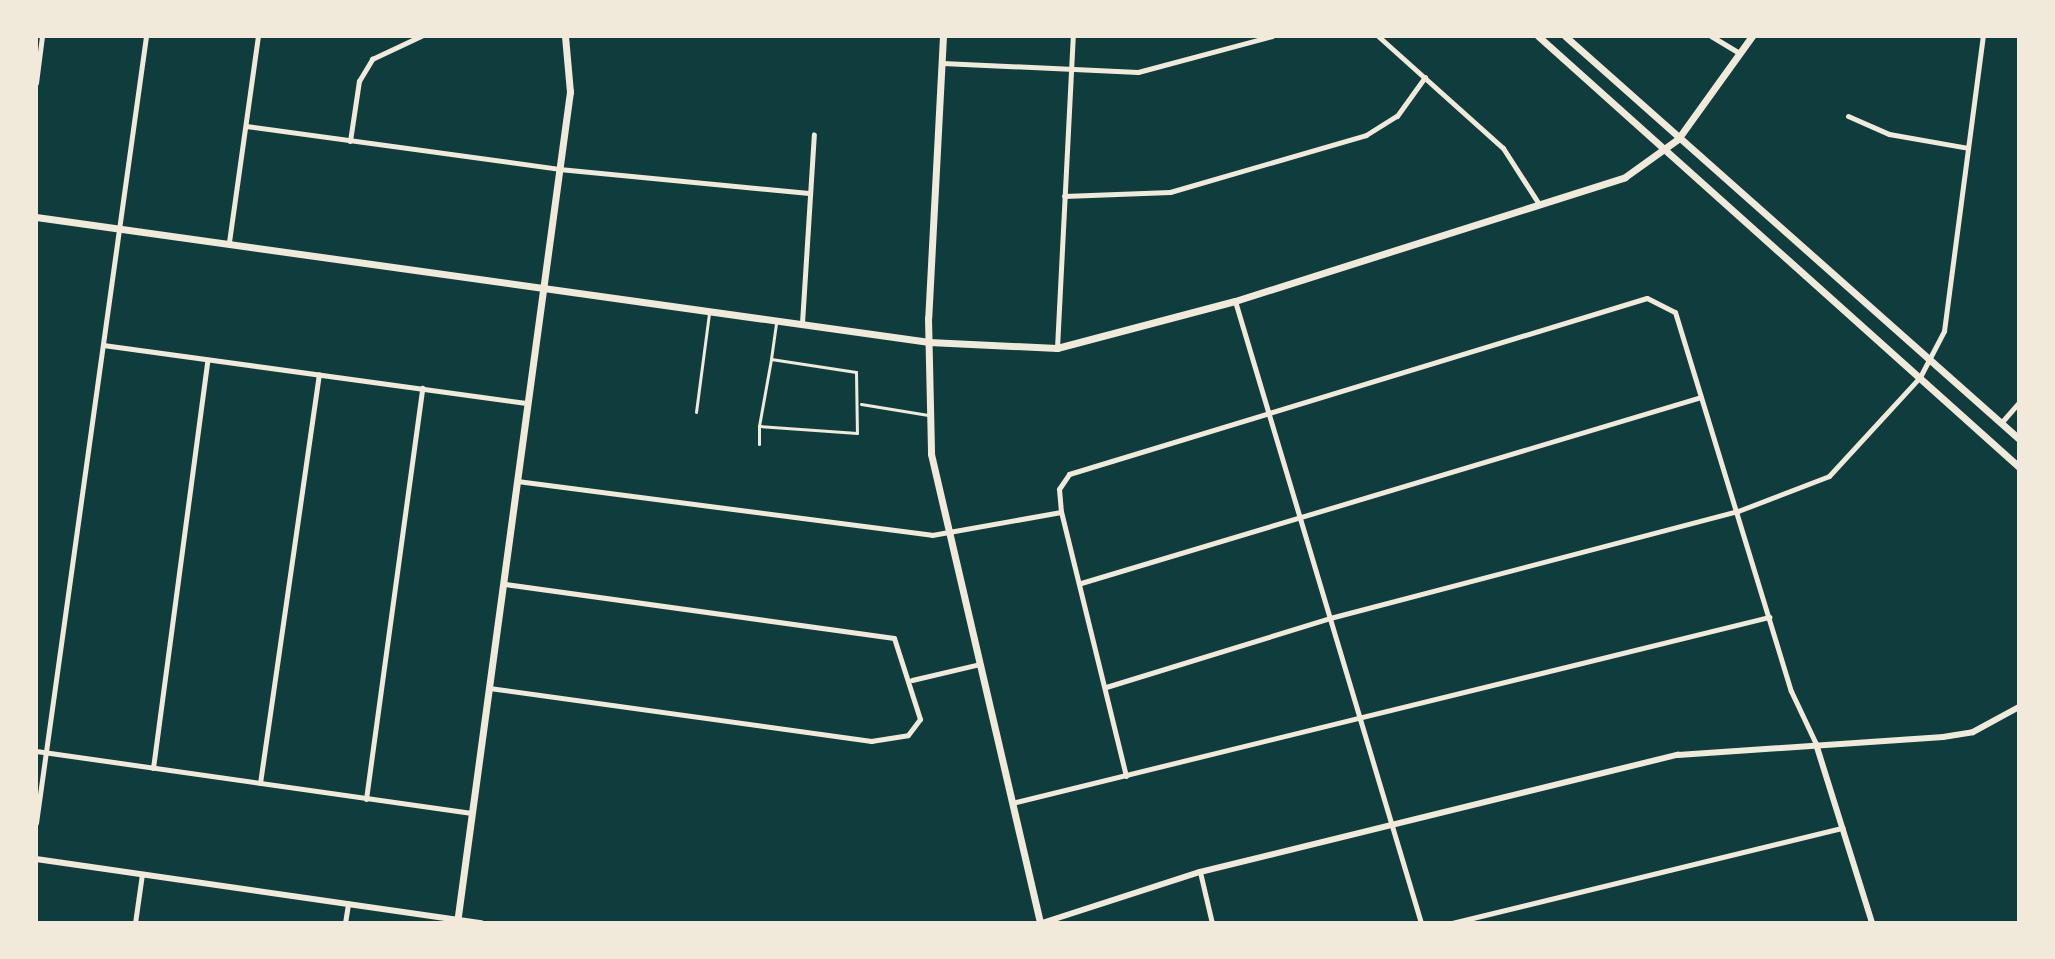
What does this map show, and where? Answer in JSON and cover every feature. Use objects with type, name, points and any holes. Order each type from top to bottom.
[{"type":"main road","points":[[457,921],[571,76],[565,36]]},
{"type":"main road","points":[[943,36],[928,415],[947,535],[1009,804],[1041,923]]},
{"type":"main road","points":[[1538,36],[2019,467]]},
{"type":"main road","points":[[1565,36],[2019,439]]},
{"type":"main road","points":[[36,217],[929,342],[1057,348],[1235,301],[1541,207],[1625,177],[1678,139],[1752,36]]},
{"type":"street","points":[[36,83],[42,36]]},
{"type":"street","points":[[36,823],[146,36]]},
{"type":"street","points":[[229,242],[258,36]]},
{"type":"street","points":[[350,141],[359,81],[372,59],[421,36]]},
{"type":"street","points":[[1057,348],[1073,36]]},
{"type":"street","points":[[942,63],[1071,72],[1138,72],[1272,36]]},
{"type":"street","points":[[1378,36],[1503,148],[1541,207]]},
{"type":"street","points":[[1711,36],[1739,53]]},
{"type":"street","points":[[1106,687],[1330,618],[1738,511],[1829,476],[1933,361],[1944,331],[1983,36]]},
{"type":"street","points":[[1064,196],[1170,192],[1366,135],[1397,116],[1425,77]]},
{"type":"street","points":[[1848,116],[1889,134],[1968,148]]},
{"type":"street","points":[[246,126],[559,169],[809,193]]},
{"type":"street","points":[[802,323],[814,134]]},
{"type":"street","points":[[1126,776],[1081,583],[1061,512],[1059,489],[1076,470],[1647,298],[1661,300],[1675,312],[1769,617],[1816,744],[1872,923]]},
{"type":"street","points":[[1235,301],[1421,923]]},
{"type":"street","points":[[103,345],[529,403]]},
{"type":"street","points":[[153,768],[207,361]]},
{"type":"street","points":[[260,783],[319,374]]},
{"type":"street","points":[[366,799],[422,388]]},
{"type":"street","points":[[1081,583],[1701,397]]},
{"type":"street","points":[[2001,423],[2019,402]]},
{"type":"street","points":[[517,481],[947,535],[1061,512]]},
{"type":"street","points":[[489,688],[871,741],[914,730],[920,719],[912,680],[894,638],[503,584]]},
{"type":"street","points":[[1009,804],[1769,617]]},
{"type":"street","points":[[912,680],[976,665]]},
{"type":"street","points":[[1041,923],[1200,872],[1678,755],[1973,732],[2019,707]]},
{"type":"street","points":[[36,751],[472,813]]},
{"type":"street","points":[[1452,923],[1844,828]]},
{"type":"street","points":[[36,859],[481,923]]},
{"type":"street","points":[[1200,872],[1212,923]]},
{"type":"street","points":[[135,923],[142,874]]},
{"type":"street","points":[[345,923],[348,902]]},
{"type":"lane","points":[[696,412],[709,309]]},
{"type":"lane","points":[[759,444],[759,426],[776,319]]},
{"type":"lane","points":[[771,359],[856,372],[854,398],[861,404],[928,415]]},
{"type":"lane","points":[[759,426],[855,433],[861,404]]}]
